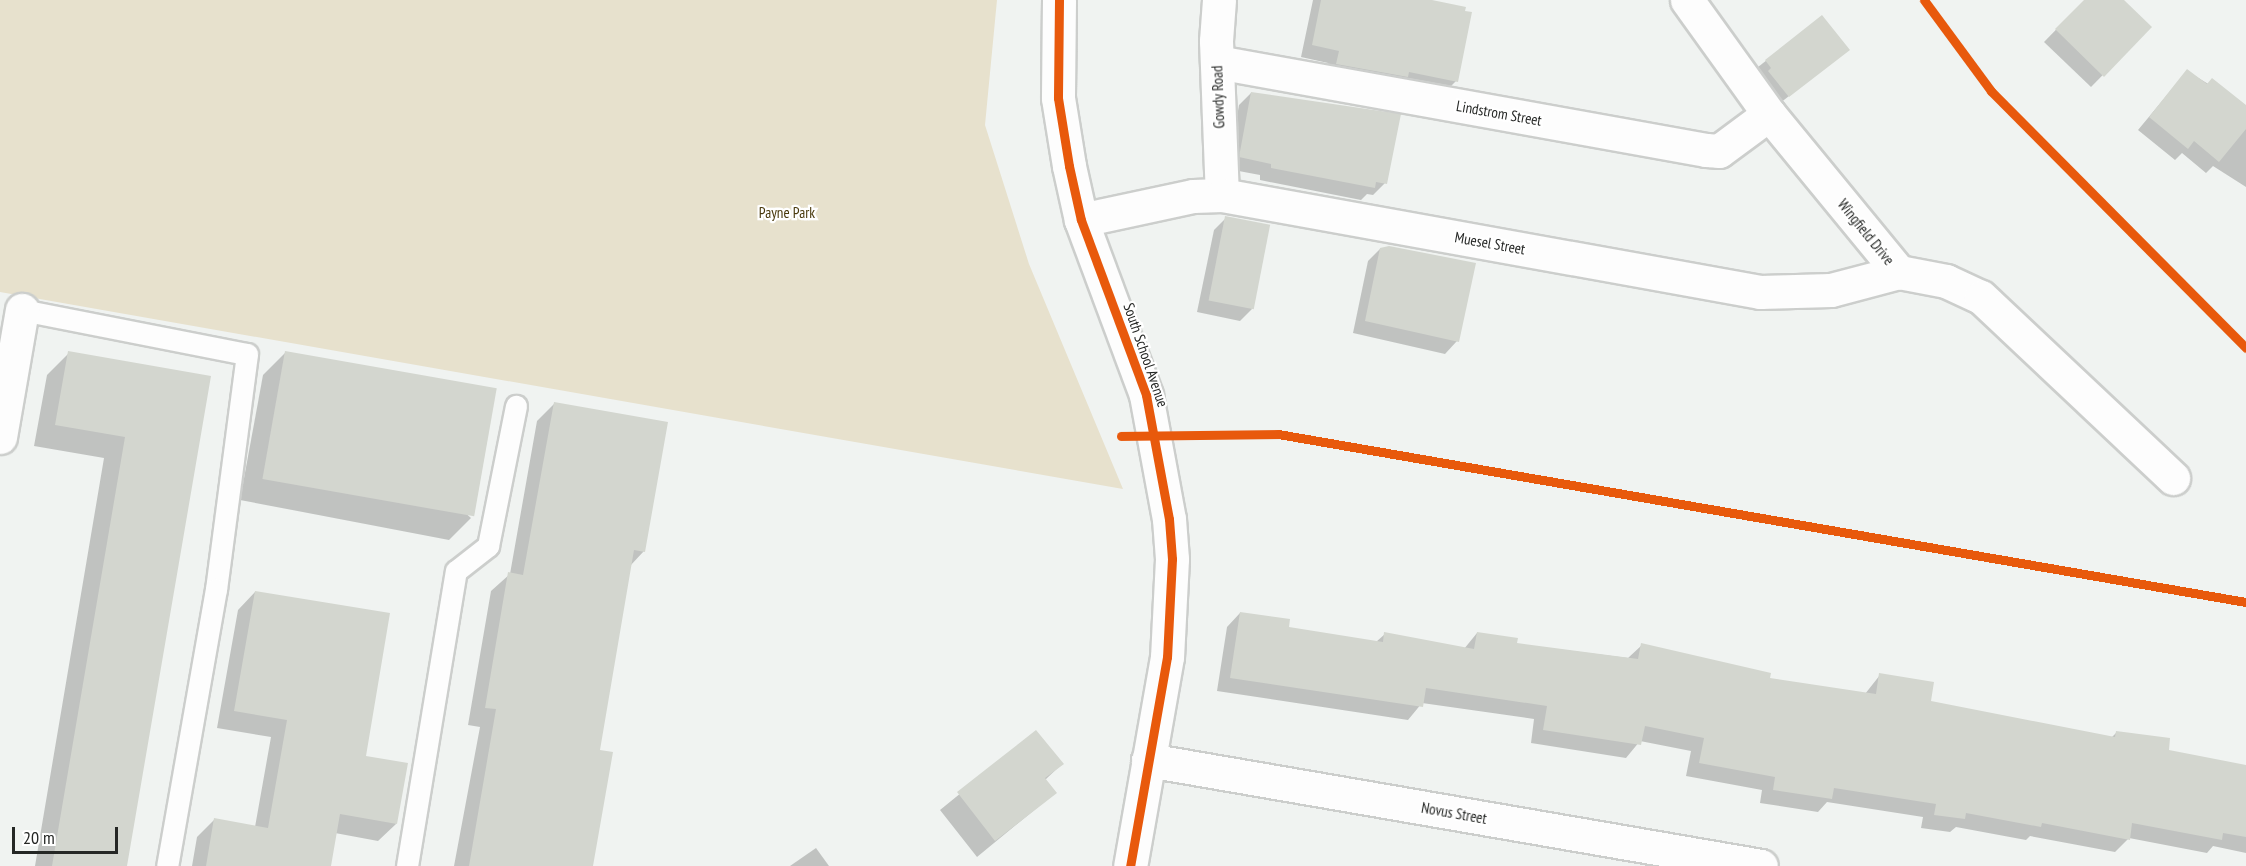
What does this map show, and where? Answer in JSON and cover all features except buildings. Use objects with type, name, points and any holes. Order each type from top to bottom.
[{"type":"street","name":"South School Avenue","points":[[1059,0],[1058,98],[1081,220],[1146,395],[1169,519],[1172,559],[1167,657],[1130,866]]},
{"type":"street","name":"Gowdy Road","points":[[1219,0],[1217,62],[1222,195]]},
{"type":"street","name":"Wingfield Drive","points":[[1687,0],[1770,114],[1899,272],[1946,281],[1981,297],[2173,478]]},
{"type":"street","name":"Lindstrom Street","points":[[1217,62],[1706,150],[1719,151],[1770,114]]},
{"type":"street","name":"Muesel Street","points":[[1081,220],[1193,196],[1222,195],[1760,292],[1831,290],[1899,272]]},
{"type":"street","points":[[0,437],[13,329]]},
{"type":"street","name":"Novus Street","points":[[1148,760],[1761,866]]},
{"type":"lane","points":[[13,329],[247,354],[216,589],[167,866]]},
{"type":"lane","points":[[407,866],[456,572],[488,546],[516,406]]},
{"type":"green space","name":"Payne Park","points":[[0,0],[997,0],[985,125],[1029,264],[1123,489],[0,292]]},
{"type":"cycle path","points":[[1059,0],[1058,98],[1069,166],[1081,220],[1146,395],[1169,519],[1172,559],[1167,657],[1130,866]]},
{"type":"cycle path","points":[[1924,0],[1991,91],[2246,348]]},
{"type":"cycle path","points":[[1121,436],[1278,434],[2246,602]]}]
